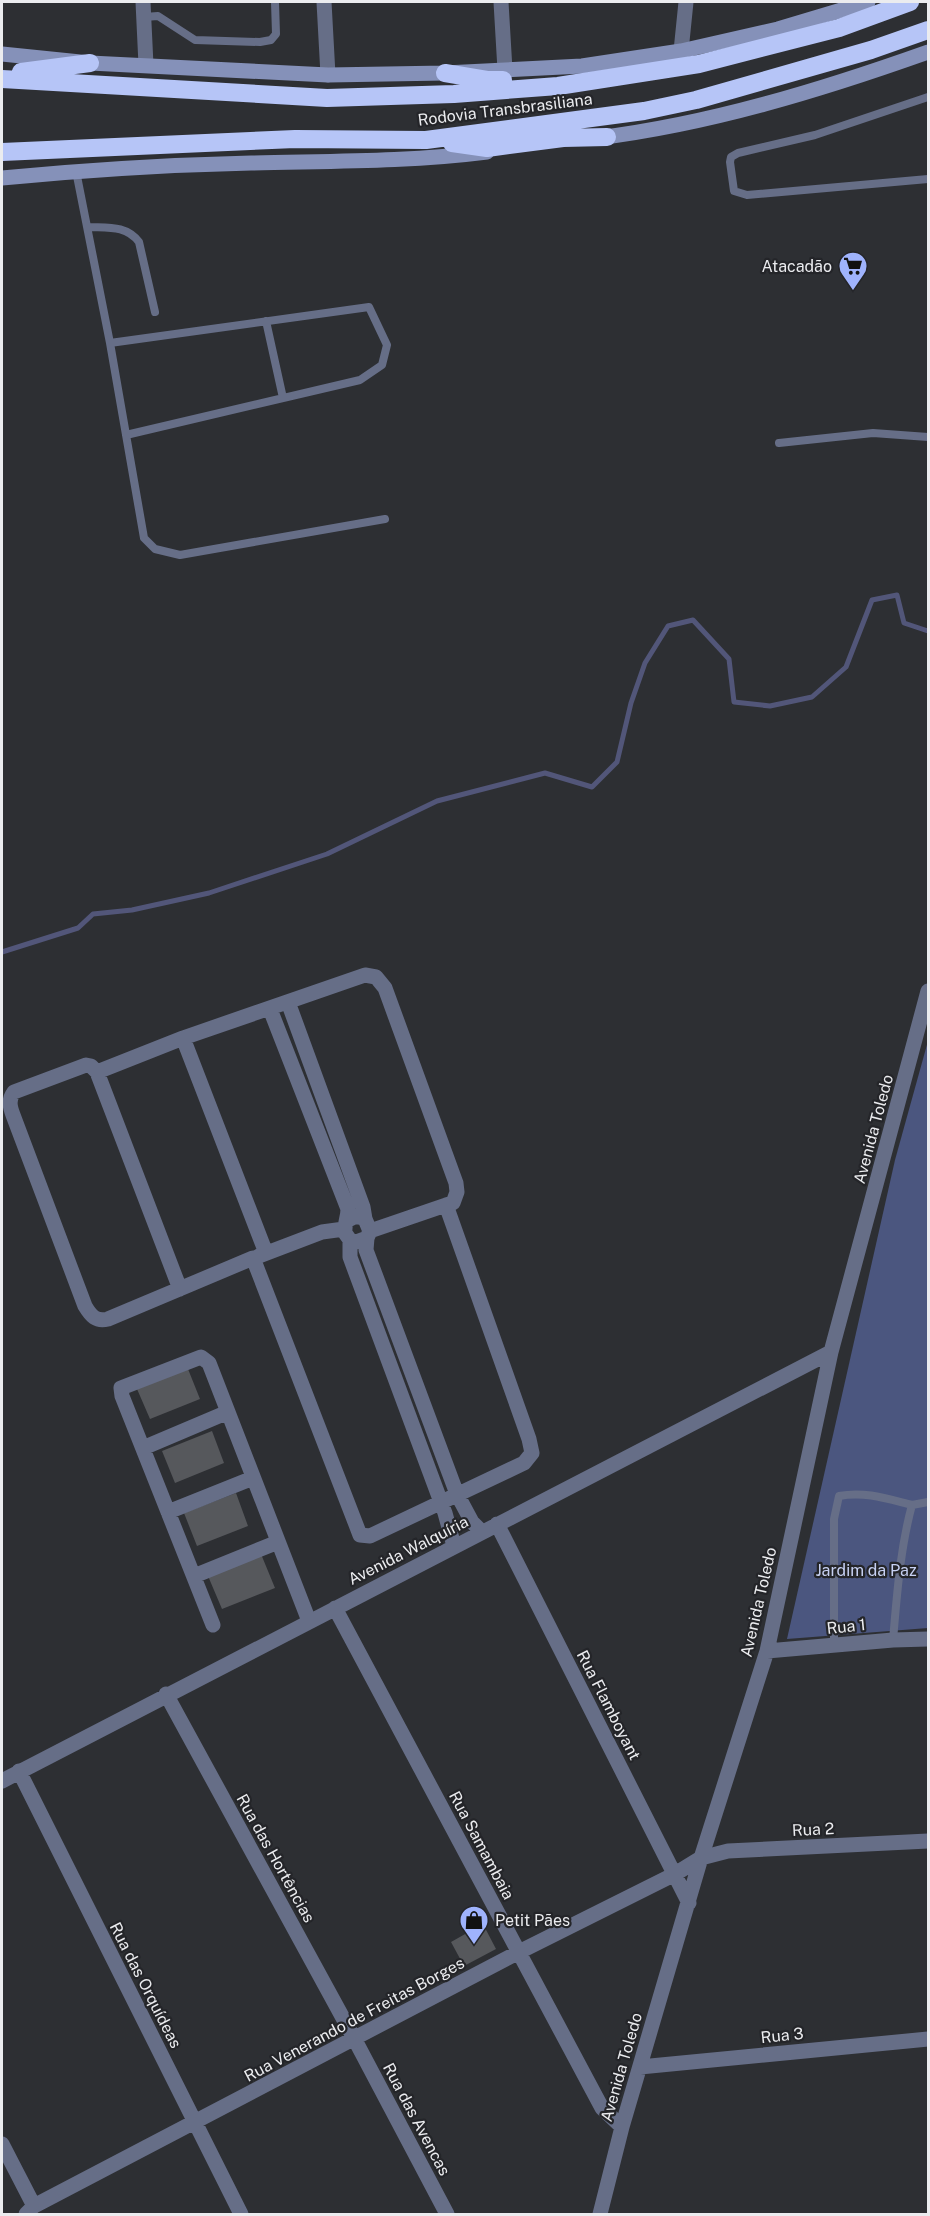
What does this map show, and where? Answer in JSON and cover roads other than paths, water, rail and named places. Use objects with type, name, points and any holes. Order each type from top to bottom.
[{"type":"highway","name":"Rodovia Transbrasiliana","points":[[2,79],[327,98],[453,94],[558,86],[699,64],[838,28],[910,2]]},
{"type":"highway","name":"Rodovia Transbrasiliana","points":[[2,152],[295,139],[426,140],[644,111],[696,100],[860,53],[928,30]]},
{"type":"highway","points":[[2,74],[90,63]]},
{"type":"highway","points":[[444,74],[488,80],[553,79],[699,64]]},
{"type":"highway","points":[[426,140],[487,148],[562,138],[607,137]]},
{"type":"main road","name":"Rodovia Transbrasiliana","points":[[2,54],[90,63],[328,75],[444,74],[582,66],[681,51],[778,29],[868,2]]},
{"type":"main road","points":[[2,178],[182,165],[456,156],[607,137],[734,112],[848,80],[928,52]]},
{"type":"street","points":[[324,2],[328,75]]},
{"type":"street","points":[[501,2],[505,70]]},
{"type":"street","points":[[681,51],[686,2]]},
{"type":"street","points":[[144,9],[146,65]]},
{"type":"street","points":[[97,1072],[183,1038],[365,975],[376,976],[381,981],[456,1183],[457,1192],[453,1203],[367,1229],[356,1242],[347,1230]]},
{"type":"street","name":"Avenida Toledo","points":[[600,2214],[639,2067],[701,1858],[767,1651],[831,1352],[928,992]]},
{"type":"street","points":[[288,1002],[363,1207],[367,1229],[366,1250],[457,1494],[472,1522],[482,1532]]},
{"type":"street","points":[[270,1009],[348,1209],[347,1230],[350,1257],[441,1502],[454,1546]]},
{"type":"street","points":[[183,1038],[360,1535],[370,1536],[524,1463],[532,1453],[446,1205]]},
{"type":"street","points":[[180,1289],[97,1072],[91,1066],[86,1065],[14,1092],[10,1097],[10,1104],[85,1306],[94,1318],[101,1321],[322,1232],[347,1230]]},
{"type":"street","points":[[347,1230],[356,1216],[367,1229]]},
{"type":"street","name":"Avenida Walquíria","points":[[2,1781],[831,1352]]},
{"type":"street","points":[[213,1625],[122,1396],[122,1388],[201,1357],[209,1363],[309,1621]]},
{"type":"street","points":[[143,1448],[228,1412]]},
{"type":"street","points":[[168,1512],[253,1478]]},
{"type":"street","name":"Rua Flamboyant","points":[[497,1524],[689,1903]]},
{"type":"street","points":[[194,1576],[278,1542]]},
{"type":"street","name":"Rua Samambaia","points":[[334,1608],[602,2108],[622,2127]]},
{"type":"street","name":"Rua 1","points":[[767,1651],[928,1639]]},
{"type":"street","name":"Rua das Hortências","points":[[166,1695],[355,2040]]},
{"type":"street","name":"Rua das Orquídeas","points":[[19,1772],[241,2214]]},
{"type":"street","name":"Rua 2","points":[[701,1858],[729,1851],[928,1841]]},
{"type":"street","name":"Rua Venerando de Freitas Borges","points":[[30,2210],[519,1952],[675,1874],[701,1858]]},
{"type":"street","name":"Rua 3","points":[[639,2067],[928,2039]]},
{"type":"street","name":"Rua das Avencas","points":[[355,2040],[447,2214]]},
{"type":"street","points":[[2,2144],[30,2210]]},
{"type":"lane","points":[[144,9],[195,40],[260,42],[271,40],[276,34],[274,2]]},
{"type":"lane","points":[[928,97],[815,135],[738,153],[731,157],[730,162],[734,191],[747,195],[928,180]]},
{"type":"lane","points":[[76,171],[110,344],[144,538],[155,549],[180,555],[385,519]]},
{"type":"lane","points":[[88,227],[115,228],[133,233],[139,242],[155,312]]},
{"type":"lane","points":[[110,344],[369,306],[387,345],[382,365],[360,380],[126,435]]},
{"type":"lane","points":[[266,321],[283,398]]},
{"type":"lane","points":[[779,443],[873,433],[928,437]]},
{"type":"lane","points":[[834,1645],[834,1519],[839,1496],[852,1493],[876,1495],[912,1505],[928,1502]]},
{"type":"lane","points":[[893,1640],[899,1571],[912,1505]]},
{"type":"waterway","points":[[2,952],[78,928],[93,914],[132,910],[209,893],[327,854],[437,801],[545,773],[592,787],[617,762],[631,703],[645,663],[668,626],[693,620],[729,659],[734,702],[770,706],[812,697],[846,667],[872,600],[897,595],[904,623],[928,631]]},
{"type":"place","name":"Atacadão","points":[[853,292]]},
{"type":"place","name":"Petit Pães","points":[[474,1946]]},
{"type":"park label","name":"Jardim da Paz","points":[[866,1570]]}]
